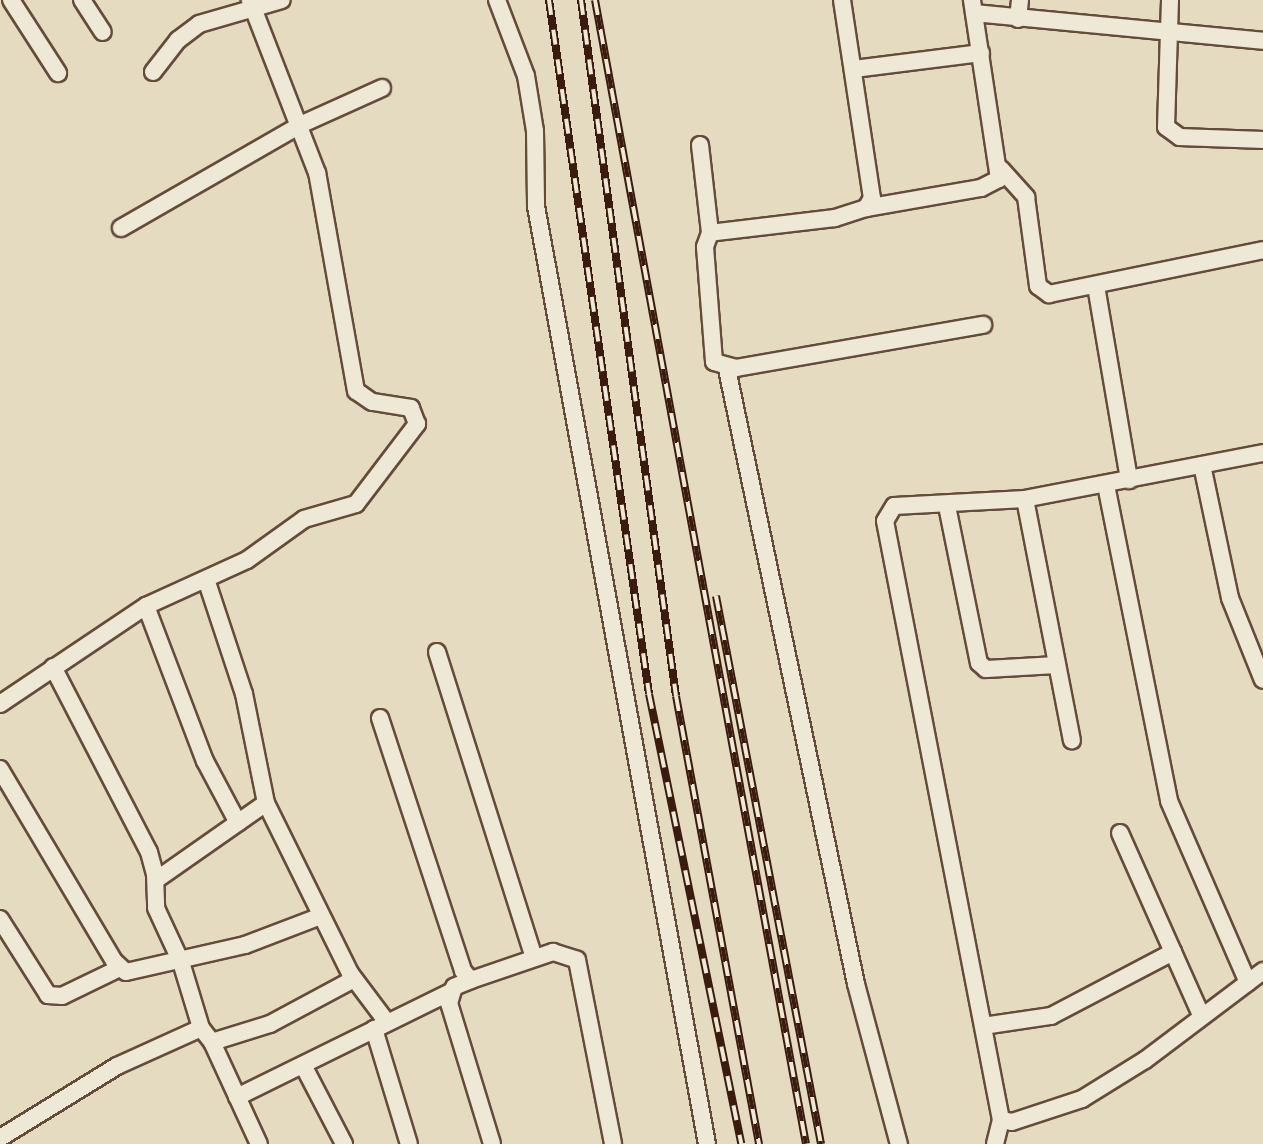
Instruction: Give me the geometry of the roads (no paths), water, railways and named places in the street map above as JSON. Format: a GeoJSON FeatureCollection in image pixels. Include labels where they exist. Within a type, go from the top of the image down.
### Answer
{"type":"FeatureCollection","features":[{"type":"Feature","properties":{"kind":"street"},"geometry":{"type":"LineString","coordinates":[[11,0],[58,73]]}},
{"type":"Feature","properties":{"kind":"street"},"geometry":{"type":"LineString","coordinates":[[82,0],[103,32]]}},
{"type":"Feature","properties":{"kind":"street"},"geometry":{"type":"LineString","coordinates":[[153,72],[199,24],[252,6],[282,0]]}},
{"type":"Feature","properties":{"kind":"street"},"geometry":{"type":"LineString","coordinates":[[497,0],[526,76],[535,131],[536,206],[707,1144]]}},
{"type":"Feature","properties":{"kind":"street"},"geometry":{"type":"LineString","coordinates":[[842,0],[873,185],[866,208]]}},
{"type":"Feature","properties":{"kind":"street"},"geometry":{"type":"LineString","coordinates":[[1018,19],[1020,0]]}},
{"type":"Feature","properties":{"kind":"street"},"geometry":{"type":"LineString","coordinates":[[1170,0],[1164,119],[1171,134],[1263,140]]}},
{"type":"Feature","properties":{"kind":"street"},"geometry":{"type":"LineString","coordinates":[[0,704],[146,606],[207,582],[304,519],[356,504],[417,424],[411,408],[372,402],[356,391],[317,173],[252,6]]}},
{"type":"Feature","properties":{"kind":"street"},"geometry":{"type":"LineString","coordinates":[[710,233],[835,218],[866,208],[981,188],[999,179],[1001,169],[973,7],[1018,19],[1263,41]]}},
{"type":"Feature","properties":{"kind":"street"},"geometry":{"type":"LineString","coordinates":[[854,69],[981,53]]}},
{"type":"Feature","properties":{"kind":"street"},"geometry":{"type":"LineString","coordinates":[[121,228],[300,125],[382,88]]}},
{"type":"Feature","properties":{"kind":"street"},"geometry":{"type":"LineString","coordinates":[[700,145],[710,233],[705,247],[712,356],[727,369],[856,984],[899,1144]]}},
{"type":"Feature","properties":{"kind":"street"},"geometry":{"type":"LineString","coordinates":[[1001,169],[1026,197],[1041,291],[1061,293],[1263,250]]}},
{"type":"Feature","properties":{"kind":"street"},"geometry":{"type":"LineString","coordinates":[[1096,286],[1129,480]]}},
{"type":"Feature","properties":{"kind":"street"},"geometry":{"type":"LineString","coordinates":[[727,369],[983,325]]}},
{"type":"Feature","properties":{"kind":"street"},"geometry":{"type":"LineString","coordinates":[[995,1144],[1001,1120],[885,521],[894,506],[947,506],[1025,499],[1263,453]]}},
{"type":"Feature","properties":{"kind":"street"},"geometry":{"type":"LineString","coordinates":[[1202,465],[1230,598],[1263,680]]}},
{"type":"Feature","properties":{"kind":"street"},"geometry":{"type":"LineString","coordinates":[[1106,485],[1169,801],[1248,983]]}},
{"type":"Feature","properties":{"kind":"street"},"geometry":{"type":"LineString","coordinates":[[1025,499],[1072,740]]}},
{"type":"Feature","properties":{"kind":"street"},"geometry":{"type":"LineString","coordinates":[[947,506],[979,663],[986,669],[1057,665]]}},
{"type":"Feature","properties":{"kind":"street"},"geometry":{"type":"LineString","coordinates":[[207,582],[244,694],[266,803],[321,916],[380,1025],[409,1144]]}},
{"type":"Feature","properties":{"kind":"street"},"geometry":{"type":"LineString","coordinates":[[146,606],[205,761],[238,823]]}},
{"type":"Feature","properties":{"kind":"street"},"geometry":{"type":"LineString","coordinates":[[437,652],[534,958]]}},
{"type":"Feature","properties":{"kind":"street"},"geometry":{"type":"LineString","coordinates":[[53,667],[149,852],[156,880],[156,908],[181,962],[201,1028],[212,1042],[259,1144]]}},
{"type":"Feature","properties":{"kind":"street"},"geometry":{"type":"LineString","coordinates":[[380,718],[446,924],[471,980]]}},
{"type":"Feature","properties":{"kind":"street"},"geometry":{"type":"LineString","coordinates":[[0,769],[120,968],[135,973],[181,962],[321,916]]}},
{"type":"Feature","properties":{"kind":"street"},"geometry":{"type":"LineString","coordinates":[[156,880],[266,803]]}},
{"type":"Feature","properties":{"kind":"street"},"geometry":{"type":"LineString","coordinates":[[1120,833],[1202,1017]]}},
{"type":"Feature","properties":{"kind":"street"},"geometry":{"type":"LineString","coordinates":[[0,919],[48,995],[62,996],[120,968]]}},
{"type":"Feature","properties":{"kind":"street"},"geometry":{"type":"LineString","coordinates":[[983,1026],[1051,1016],[1173,952]]}},
{"type":"Feature","properties":{"kind":"street"},"geometry":{"type":"LineString","coordinates":[[237,1097],[304,1067],[471,980],[534,958],[568,953],[583,974],[613,1144]]}},
{"type":"Feature","properties":{"kind":"street"},"geometry":{"type":"LineString","coordinates":[[1001,1120],[1012,1122],[1082,1099],[1263,971]]}},
{"type":"Feature","properties":{"kind":"street"},"geometry":{"type":"LineString","coordinates":[[212,1042],[270,1024],[354,979]]}},
{"type":"Feature","properties":{"kind":"street"},"geometry":{"type":"LineString","coordinates":[[450,992],[450,1011],[492,1144]]}},
{"type":"Feature","properties":{"kind":"street"},"geometry":{"type":"LineString","coordinates":[[0,1138],[117,1066],[201,1028]]}},
{"type":"Feature","properties":{"kind":"street"},"geometry":{"type":"LineString","coordinates":[[304,1067],[344,1144]]}},
{"type":"Feature","properties":{"kind":"railway"},"geometry":{"type":"LineString","coordinates":[[549,0],[649,694],[741,1144]]}},
{"type":"Feature","properties":{"kind":"railway"},"geometry":{"type":"LineString","coordinates":[[581,0],[676,696],[759,1144]]}},
{"type":"Feature","properties":{"kind":"railway"},"geometry":{"type":"LineString","coordinates":[[595,0],[806,1144]]}},
{"type":"Feature","properties":{"kind":"railway"},"geometry":{"type":"LineString","coordinates":[[716,596],[821,1144]]}}]}
